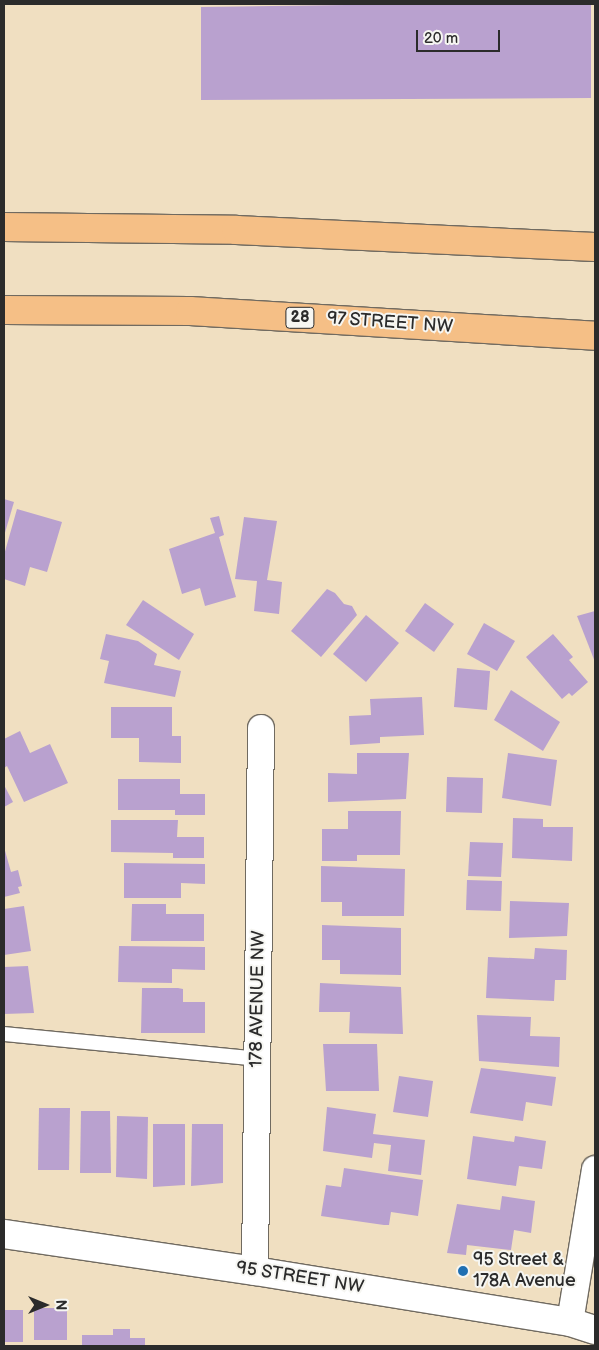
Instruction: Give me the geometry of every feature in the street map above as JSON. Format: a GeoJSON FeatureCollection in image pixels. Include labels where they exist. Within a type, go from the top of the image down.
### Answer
{"type":"FeatureCollection","features":[{"type":"Feature","properties":{"kind":"main road"},"geometry":{"type":"LineString","coordinates":[[4,227],[236,230],[595,247]]}},
{"type":"Feature","properties":{"kind":"main road","name":"97 STREET NW"},"geometry":{"type":"LineString","coordinates":[[4,310],[190,311],[595,336]]}},
{"type":"Feature","properties":{"kind":"street","name":"178 AVENUE NW"},"geometry":{"type":"LineString","coordinates":[[256,1271],[262,728]]}},
{"type":"Feature","properties":{"kind":"street"},"geometry":{"type":"LineString","coordinates":[[583,1326],[595,1169]]}},
{"type":"Feature","properties":{"kind":"street","name":"95 STREET NW"},"geometry":{"type":"LineString","coordinates":[[4,1234],[256,1271],[583,1326]]}},
{"type":"Feature","properties":{"kind":"lane"},"geometry":{"type":"LineString","coordinates":[[4,1034],[258,1059]]}},
{"type":"Feature","properties":{"kind":"building"},"geometry":{"type":"Polygon","coordinates":[[[419,4],[591,5],[591,98],[201,100],[201,7],[419,4]]]}},
{"type":"Feature","properties":{"kind":"building"},"geometry":{"type":"Polygon","coordinates":[[[4,499],[14,502],[4,536],[4,499]]]}},
{"type":"Feature","properties":{"kind":"building"},"geometry":{"type":"Polygon","coordinates":[[[17,509],[62,522],[47,572],[30,567],[25,586],[4,579],[4,555],[17,509]]]}},
{"type":"Feature","properties":{"kind":"building"},"geometry":{"type":"Polygon","coordinates":[[[219,516],[224,535],[219,537],[236,597],[205,606],[200,588],[182,594],[169,549],[215,533],[210,518],[219,516]]]}},
{"type":"Feature","properties":{"kind":"building"},"geometry":{"type":"Polygon","coordinates":[[[244,517],[277,521],[267,580],[282,582],[279,614],[254,611],[257,581],[235,579],[244,517]]]}},
{"type":"Feature","properties":{"kind":"building"},"geometry":{"type":"Polygon","coordinates":[[[327,589],[335,593],[344,604],[352,606],[357,615],[321,657],[291,631],[327,589]]]}},
{"type":"Feature","properties":{"kind":"building"},"geometry":{"type":"Polygon","coordinates":[[[143,600],[194,634],[179,660],[126,625],[143,600]]]}},
{"type":"Feature","properties":{"kind":"building"},"geometry":{"type":"Polygon","coordinates":[[[425,603],[454,624],[434,652],[405,631],[425,603]]]}},
{"type":"Feature","properties":{"kind":"building"},"geometry":{"type":"Polygon","coordinates":[[[595,611],[595,662],[577,616],[595,611]]]}},
{"type":"Feature","properties":{"kind":"building"},"geometry":{"type":"Polygon","coordinates":[[[366,615],[399,643],[366,682],[333,654],[366,615]]]}},
{"type":"Feature","properties":{"kind":"building"},"geometry":{"type":"Polygon","coordinates":[[[484,623],[515,641],[497,671],[467,654],[484,623]]]}},
{"type":"Feature","properties":{"kind":"building"},"geometry":{"type":"Polygon","coordinates":[[[106,634],[138,641],[157,654],[154,665],[181,671],[175,697],[104,683],[109,661],[100,659],[106,634]]]}},
{"type":"Feature","properties":{"kind":"building"},"geometry":{"type":"Polygon","coordinates":[[[553,634],[573,657],[569,660],[588,682],[572,696],[569,693],[562,699],[526,657],[553,634]]]}},
{"type":"Feature","properties":{"kind":"building"},"geometry":{"type":"Polygon","coordinates":[[[457,668],[490,671],[487,710],[454,707],[457,668]]]}},
{"type":"Feature","properties":{"kind":"building"},"geometry":{"type":"Polygon","coordinates":[[[511,690],[560,722],[543,751],[494,720],[511,690]]]}},
{"type":"Feature","properties":{"kind":"building"},"geometry":{"type":"Polygon","coordinates":[[[422,697],[424,735],[380,737],[380,743],[350,745],[349,716],[371,715],[370,699],[422,697]]]}},
{"type":"Feature","properties":{"kind":"building"},"geometry":{"type":"Polygon","coordinates":[[[111,707],[172,707],[172,736],[181,736],[181,763],[139,762],[139,738],[111,738],[111,707]]]}},
{"type":"Feature","properties":{"kind":"building"},"geometry":{"type":"Polygon","coordinates":[[[20,731],[30,753],[50,744],[68,783],[24,802],[7,766],[4,768],[4,739],[20,731]]]}},
{"type":"Feature","properties":{"kind":"building"},"geometry":{"type":"Polygon","coordinates":[[[357,753],[409,753],[406,799],[328,802],[328,773],[357,774],[357,753]]]}},
{"type":"Feature","properties":{"kind":"building"},"geometry":{"type":"Polygon","coordinates":[[[508,753],[557,760],[551,806],[502,798],[508,753]]]}},
{"type":"Feature","properties":{"kind":"building"},"geometry":{"type":"Polygon","coordinates":[[[447,777],[483,778],[482,813],[446,812],[447,777]]]}},
{"type":"Feature","properties":{"kind":"building"},"geometry":{"type":"Polygon","coordinates":[[[118,779],[180,779],[180,794],[205,794],[205,815],[175,815],[175,810],[118,810],[118,779]]]}},
{"type":"Feature","properties":{"kind":"building"},"geometry":{"type":"Polygon","coordinates":[[[4,785],[13,802],[4,807],[4,785]]]}},
{"type":"Feature","properties":{"kind":"building"},"geometry":{"type":"Polygon","coordinates":[[[348,811],[401,811],[400,855],[357,855],[357,861],[322,861],[322,829],[348,829],[348,811]]]}},
{"type":"Feature","properties":{"kind":"building"},"geometry":{"type":"Polygon","coordinates":[[[513,818],[543,819],[543,827],[573,827],[572,861],[512,858],[513,818]]]}},
{"type":"Feature","properties":{"kind":"building"},"geometry":{"type":"Polygon","coordinates":[[[111,820],[178,820],[177,837],[204,837],[204,858],[173,858],[173,853],[111,852],[111,820]]]}},
{"type":"Feature","properties":{"kind":"building"},"geometry":{"type":"Polygon","coordinates":[[[470,842],[503,843],[501,877],[468,876],[470,842]]]}},
{"type":"Feature","properties":{"kind":"building"},"geometry":{"type":"Polygon","coordinates":[[[4,847],[11,872],[18,870],[22,886],[18,887],[20,893],[4,897],[4,847]]]}},
{"type":"Feature","properties":{"kind":"building"},"geometry":{"type":"Polygon","coordinates":[[[124,863],[205,864],[205,884],[181,883],[181,898],[124,898],[124,863]]]}},
{"type":"Feature","properties":{"kind":"building"},"geometry":{"type":"Polygon","coordinates":[[[321,866],[405,869],[404,916],[342,916],[342,902],[321,902],[321,866]]]}},
{"type":"Feature","properties":{"kind":"building"},"geometry":{"type":"Polygon","coordinates":[[[467,880],[502,881],[501,911],[466,910],[467,880]]]}},
{"type":"Feature","properties":{"kind":"building"},"geometry":{"type":"Polygon","coordinates":[[[510,901],[569,903],[567,936],[509,938],[510,901]]]}},
{"type":"Feature","properties":{"kind":"building"},"geometry":{"type":"Polygon","coordinates":[[[132,904],[166,904],[166,914],[204,914],[204,941],[131,941],[132,904]]]}},
{"type":"Feature","properties":{"kind":"building"},"geometry":{"type":"Polygon","coordinates":[[[24,906],[31,951],[4,955],[4,909],[24,906]]]}},
{"type":"Feature","properties":{"kind":"building"},"geometry":{"type":"Polygon","coordinates":[[[322,925],[401,928],[401,975],[340,974],[340,960],[322,960],[322,925]]]}},
{"type":"Feature","properties":{"kind":"building"},"geometry":{"type":"Polygon","coordinates":[[[119,946],[205,947],[205,970],[172,969],[172,983],[118,982],[119,946]]]}},
{"type":"Feature","properties":{"kind":"building"},"geometry":{"type":"Polygon","coordinates":[[[535,948],[567,950],[566,980],[555,980],[554,1001],[486,998],[488,957],[534,959],[535,948]]]}},
{"type":"Feature","properties":{"kind":"building"},"geometry":{"type":"Polygon","coordinates":[[[28,966],[34,1013],[4,1014],[4,967],[28,966]]]}},
{"type":"Feature","properties":{"kind":"building"},"geometry":{"type":"Polygon","coordinates":[[[320,983],[401,987],[403,1034],[349,1033],[350,1012],[319,1012],[320,983]]]}},
{"type":"Feature","properties":{"kind":"building"},"geometry":{"type":"Polygon","coordinates":[[[142,988],[183,989],[183,1002],[205,1002],[205,1033],[141,1033],[142,988]]]}},
{"type":"Feature","properties":{"kind":"building"},"geometry":{"type":"Polygon","coordinates":[[[477,1015],[531,1017],[530,1036],[560,1037],[559,1067],[479,1061],[477,1015]]]}},
{"type":"Feature","properties":{"kind":"building"},"geometry":{"type":"Polygon","coordinates":[[[323,1044],[377,1044],[379,1091],[326,1091],[323,1044]]]}},
{"type":"Feature","properties":{"kind":"building"},"geometry":{"type":"Polygon","coordinates":[[[481,1068],[556,1077],[552,1106],[526,1102],[523,1121],[470,1113],[481,1068]]]}},
{"type":"Feature","properties":{"kind":"building"},"geometry":{"type":"Polygon","coordinates":[[[399,1076],[433,1081],[428,1117],[393,1112],[399,1076]]]}},
{"type":"Feature","properties":{"kind":"building"},"geometry":{"type":"Polygon","coordinates":[[[327,1107],[376,1114],[373,1134],[425,1140],[421,1175],[388,1171],[391,1145],[374,1143],[372,1158],[323,1151],[327,1107]]]}},
{"type":"Feature","properties":{"kind":"building"},"geometry":{"type":"Polygon","coordinates":[[[39,1108],[70,1108],[69,1170],[38,1170],[39,1108]]]}},
{"type":"Feature","properties":{"kind":"building"},"geometry":{"type":"Polygon","coordinates":[[[81,1111],[110,1111],[111,1173],[80,1173],[81,1111]]]}},
{"type":"Feature","properties":{"kind":"building"},"geometry":{"type":"Polygon","coordinates":[[[117,1116],[148,1117],[147,1179],[116,1177],[117,1116]]]}},
{"type":"Feature","properties":{"kind":"building"},"geometry":{"type":"Polygon","coordinates":[[[153,1124],[185,1124],[185,1185],[153,1187],[153,1124]]]}},
{"type":"Feature","properties":{"kind":"building"},"geometry":{"type":"Polygon","coordinates":[[[192,1124],[223,1124],[223,1183],[191,1186],[192,1124]]]}},
{"type":"Feature","properties":{"kind":"building"},"geometry":{"type":"Polygon","coordinates":[[[473,1136],[514,1142],[515,1136],[546,1141],[542,1169],[519,1166],[516,1186],[467,1179],[473,1136]]]}},
{"type":"Feature","properties":{"kind":"building"},"geometry":{"type":"Polygon","coordinates":[[[344,1168],[423,1180],[418,1216],[391,1212],[389,1225],[384,1225],[321,1216],[326,1185],[341,1187],[344,1168]]]}},
{"type":"Feature","properties":{"kind":"building"},"geometry":{"type":"Polygon","coordinates":[[[502,1196],[535,1201],[531,1233],[514,1230],[511,1250],[467,1245],[466,1255],[447,1253],[457,1204],[500,1210],[502,1196]]]}},
{"type":"Feature","properties":{"kind":"building"},"geometry":{"type":"Polygon","coordinates":[[[34,1308],[67,1308],[67,1340],[34,1340],[34,1308]]]}},
{"type":"Feature","properties":{"kind":"building"},"geometry":{"type":"Polygon","coordinates":[[[4,1310],[23,1310],[23,1342],[4,1342],[4,1310]]]}},
{"type":"Feature","properties":{"kind":"building"},"geometry":{"type":"Polygon","coordinates":[[[113,1329],[130,1329],[130,1338],[145,1338],[145,1346],[82,1346],[82,1335],[113,1335],[113,1329]]]}},
{"type":"Feature","properties":{"kind":"place","name":"95 Street & 178A Avenue"},"geometry":{"type":"Point","coordinates":[463,1271]}}]}
